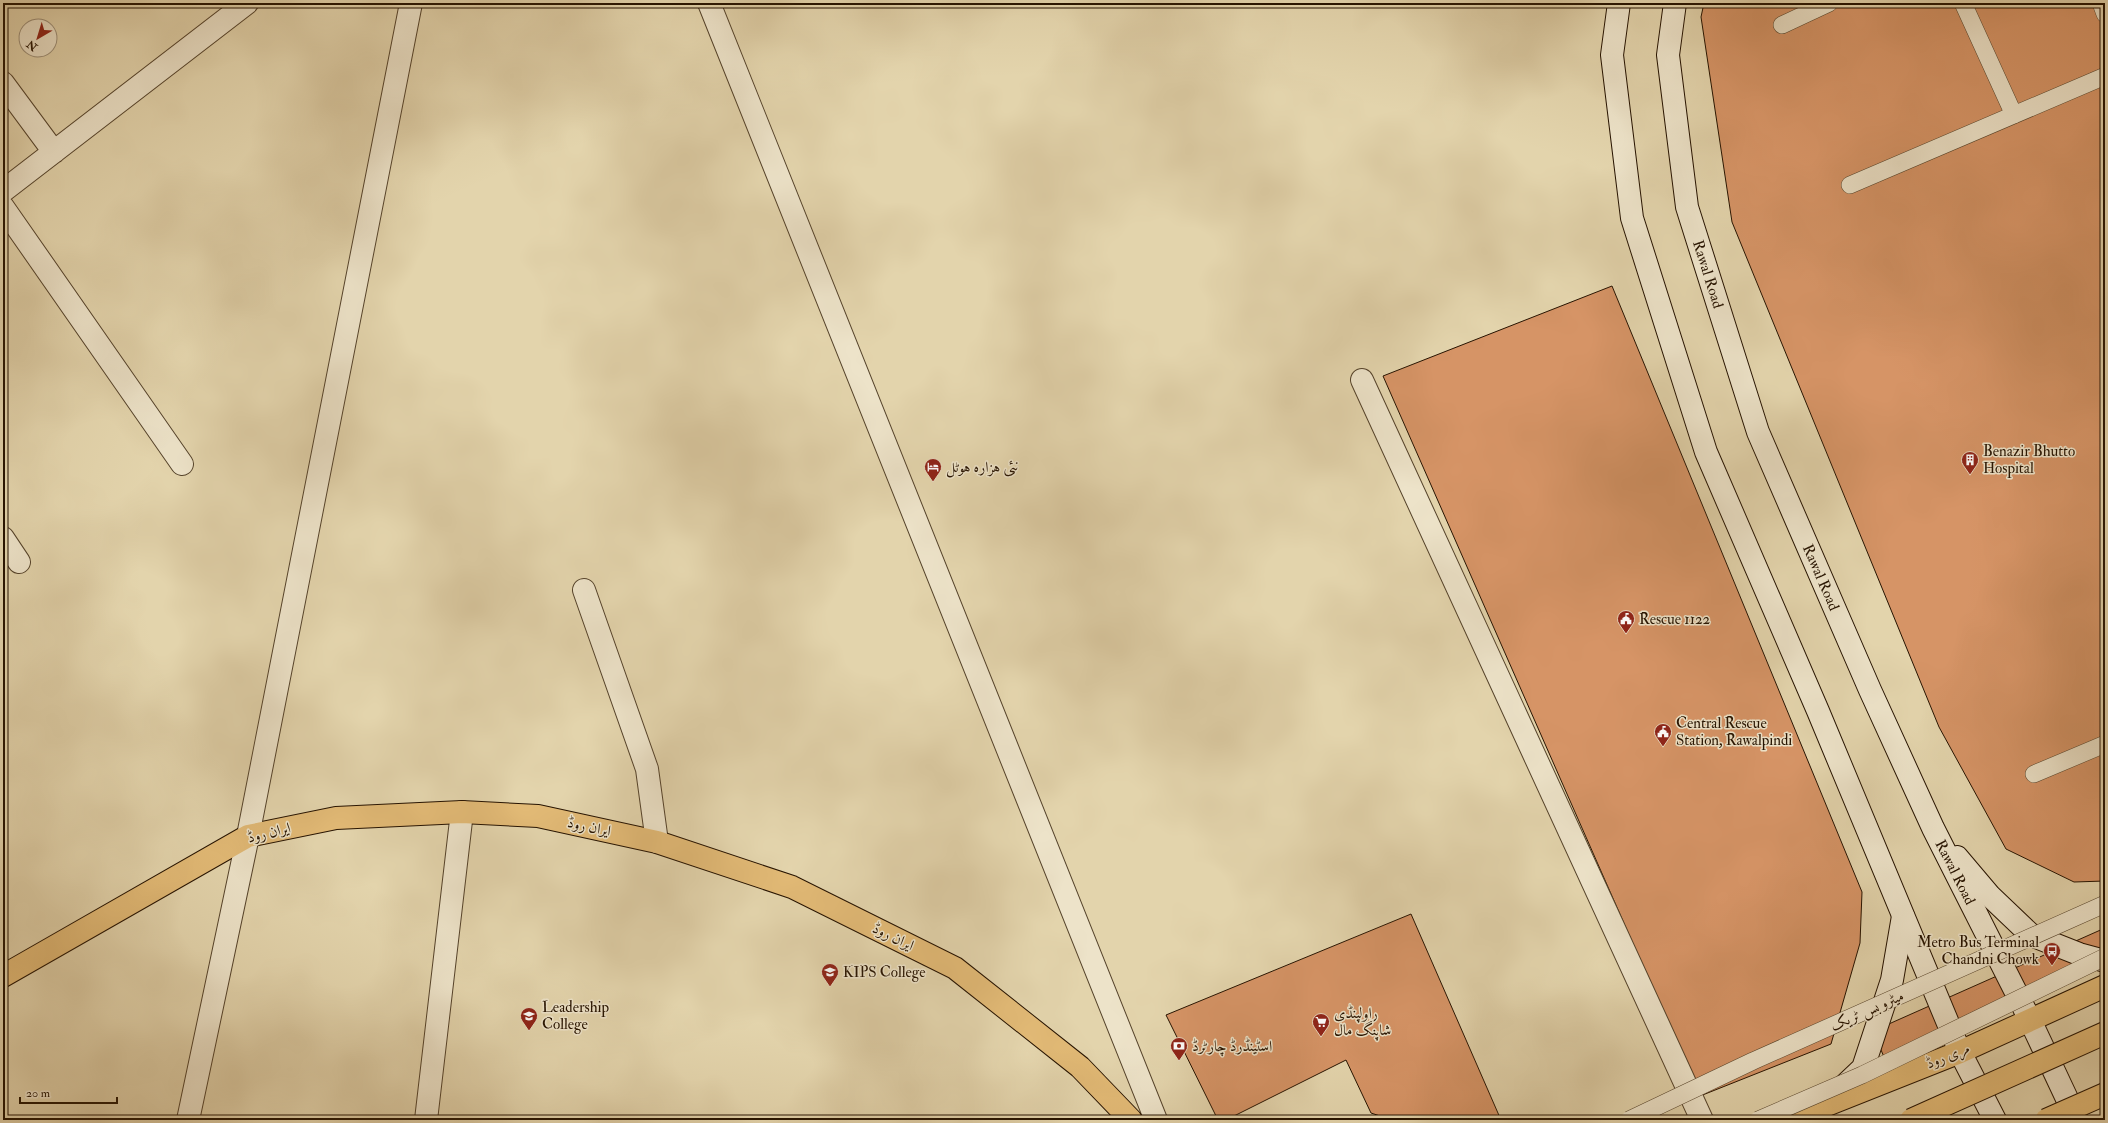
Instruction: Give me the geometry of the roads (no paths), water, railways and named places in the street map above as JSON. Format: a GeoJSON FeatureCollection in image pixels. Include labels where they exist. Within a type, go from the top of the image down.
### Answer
{"type":"FeatureCollection","features":[{"type":"Feature","properties":{"kind":"main road","name":"ایران روڈ"},"geometry":{"type":"LineString","coordinates":[[3,976],[248,836],[336,818],[462,812],[538,816],[657,842],[792,887],[955,968],[1080,1067],[1131,1120]]}},
{"type":"Feature","properties":{"kind":"main road","name":"مری روڈ"},"geometry":{"type":"LineString","coordinates":[[1789,1120],[1960,1052],[2105,986]]}},
{"type":"Feature","properties":{"kind":"main road"},"geometry":{"type":"LineString","coordinates":[[1911,1120],[2105,1033]]}},
{"type":"Feature","properties":{"kind":"main road"},"geometry":{"type":"LineString","coordinates":[[2046,1120],[2105,1094]]}},
{"type":"Feature","properties":{"kind":"street"},"geometry":{"type":"LineString","coordinates":[[3,190],[248,3]]}},
{"type":"Feature","properties":{"kind":"street"},"geometry":{"type":"LineString","coordinates":[[188,1120],[248,836],[411,3]]}},
{"type":"Feature","properties":{"kind":"street"},"geometry":{"type":"LineString","coordinates":[[709,3],[1156,1120]]}},
{"type":"Feature","properties":{"kind":"street"},"geometry":{"type":"LineString","coordinates":[[1619,3],[1612,55],[1632,218],[1706,452],[1818,711],[1960,1052],[1995,1120]]}},
{"type":"Feature","properties":{"kind":"street","name":"Rawal Road"},"geometry":{"type":"LineString","coordinates":[[1675,3],[1668,55],[1690,214],[1758,432],[1870,690],[1933,828],[2030,1020],[2077,1120]]}},
{"type":"Feature","properties":{"kind":"street"},"geometry":{"type":"LineString","coordinates":[[3,84],[54,152]]}},
{"type":"Feature","properties":{"kind":"street"},"geometry":{"type":"LineString","coordinates":[[3,207],[182,464]]}},
{"type":"Feature","properties":{"kind":"street"},"geometry":{"type":"LineString","coordinates":[[1362,380],[1702,1120]]}},
{"type":"Feature","properties":{"kind":"street"},"geometry":{"type":"LineString","coordinates":[[3,538],[19,562]]}},
{"type":"Feature","properties":{"kind":"street"},"geometry":{"type":"LineString","coordinates":[[584,590],[647,769],[657,842]]}},
{"type":"Feature","properties":{"kind":"street"},"geometry":{"type":"LineString","coordinates":[[426,1120],[462,812]]}},
{"type":"Feature","properties":{"kind":"street"},"geometry":{"type":"LineString","coordinates":[[1933,828],[1990,896],[2031,935],[2079,954],[2105,961]]}},
{"type":"Feature","properties":{"kind":"street"},"geometry":{"type":"LineString","coordinates":[[1824,1105],[1863,1068],[1892,980],[1903,916]]}},
{"type":"Feature","properties":{"kind":"lane"},"geometry":{"type":"LineString","coordinates":[[1782,25],[1829,3]]}},
{"type":"Feature","properties":{"kind":"lane"},"geometry":{"type":"LineString","coordinates":[[1963,3],[2014,115]]}},
{"type":"Feature","properties":{"kind":"lane"},"geometry":{"type":"LineString","coordinates":[[2100,3],[2105,14]]}},
{"type":"Feature","properties":{"kind":"lane"},"geometry":{"type":"LineString","coordinates":[[1850,185],[2105,76]]}},
{"type":"Feature","properties":{"kind":"lane"},"geometry":{"type":"LineString","coordinates":[[2034,774],[2105,744]]}},
{"type":"Feature","properties":{"kind":"lane","name":"میٹرو بس ٹریک"},"geometry":{"type":"LineString","coordinates":[[1630,1120],[1753,1061],[2105,904]]}},
{"type":"Feature","properties":{"kind":"lane"},"geometry":{"type":"LineString","coordinates":[[1758,1120],[1862,1075],[2105,957]]}},
{"type":"Feature","properties":{"kind":"place","name":"Benazir Bhutto Hospital"},"geometry":{"type":"Point","coordinates":[1970,475]}},
{"type":"Feature","properties":{"kind":"place","name":"نئی ہزارہ ہوٹل"},"geometry":{"type":"Point","coordinates":[933,482]}},
{"type":"Feature","properties":{"kind":"place","name":"Rescue 1122"},"geometry":{"type":"Point","coordinates":[1626,634]}},
{"type":"Feature","properties":{"kind":"place","name":"Central Rescue Station, Rawalpindi"},"geometry":{"type":"Point","coordinates":[1663,747]}},
{"type":"Feature","properties":{"kind":"place","name":"Metro Bus Terminal Chandni Chowk"},"geometry":{"type":"Point","coordinates":[2052,966]}},
{"type":"Feature","properties":{"kind":"place","name":"KIPS College"},"geometry":{"type":"Point","coordinates":[830,987]}},
{"type":"Feature","properties":{"kind":"place","name":"Leadership College"},"geometry":{"type":"Point","coordinates":[529,1031]}},
{"type":"Feature","properties":{"kind":"place","name":"راولپنڈی شاپنگ مال"},"geometry":{"type":"Point","coordinates":[1321,1037]}},
{"type":"Feature","properties":{"kind":"place","name":"اسٹینڈرڈ چارٹرڈ"},"geometry":{"type":"Point","coordinates":[1179,1061]}}]}
